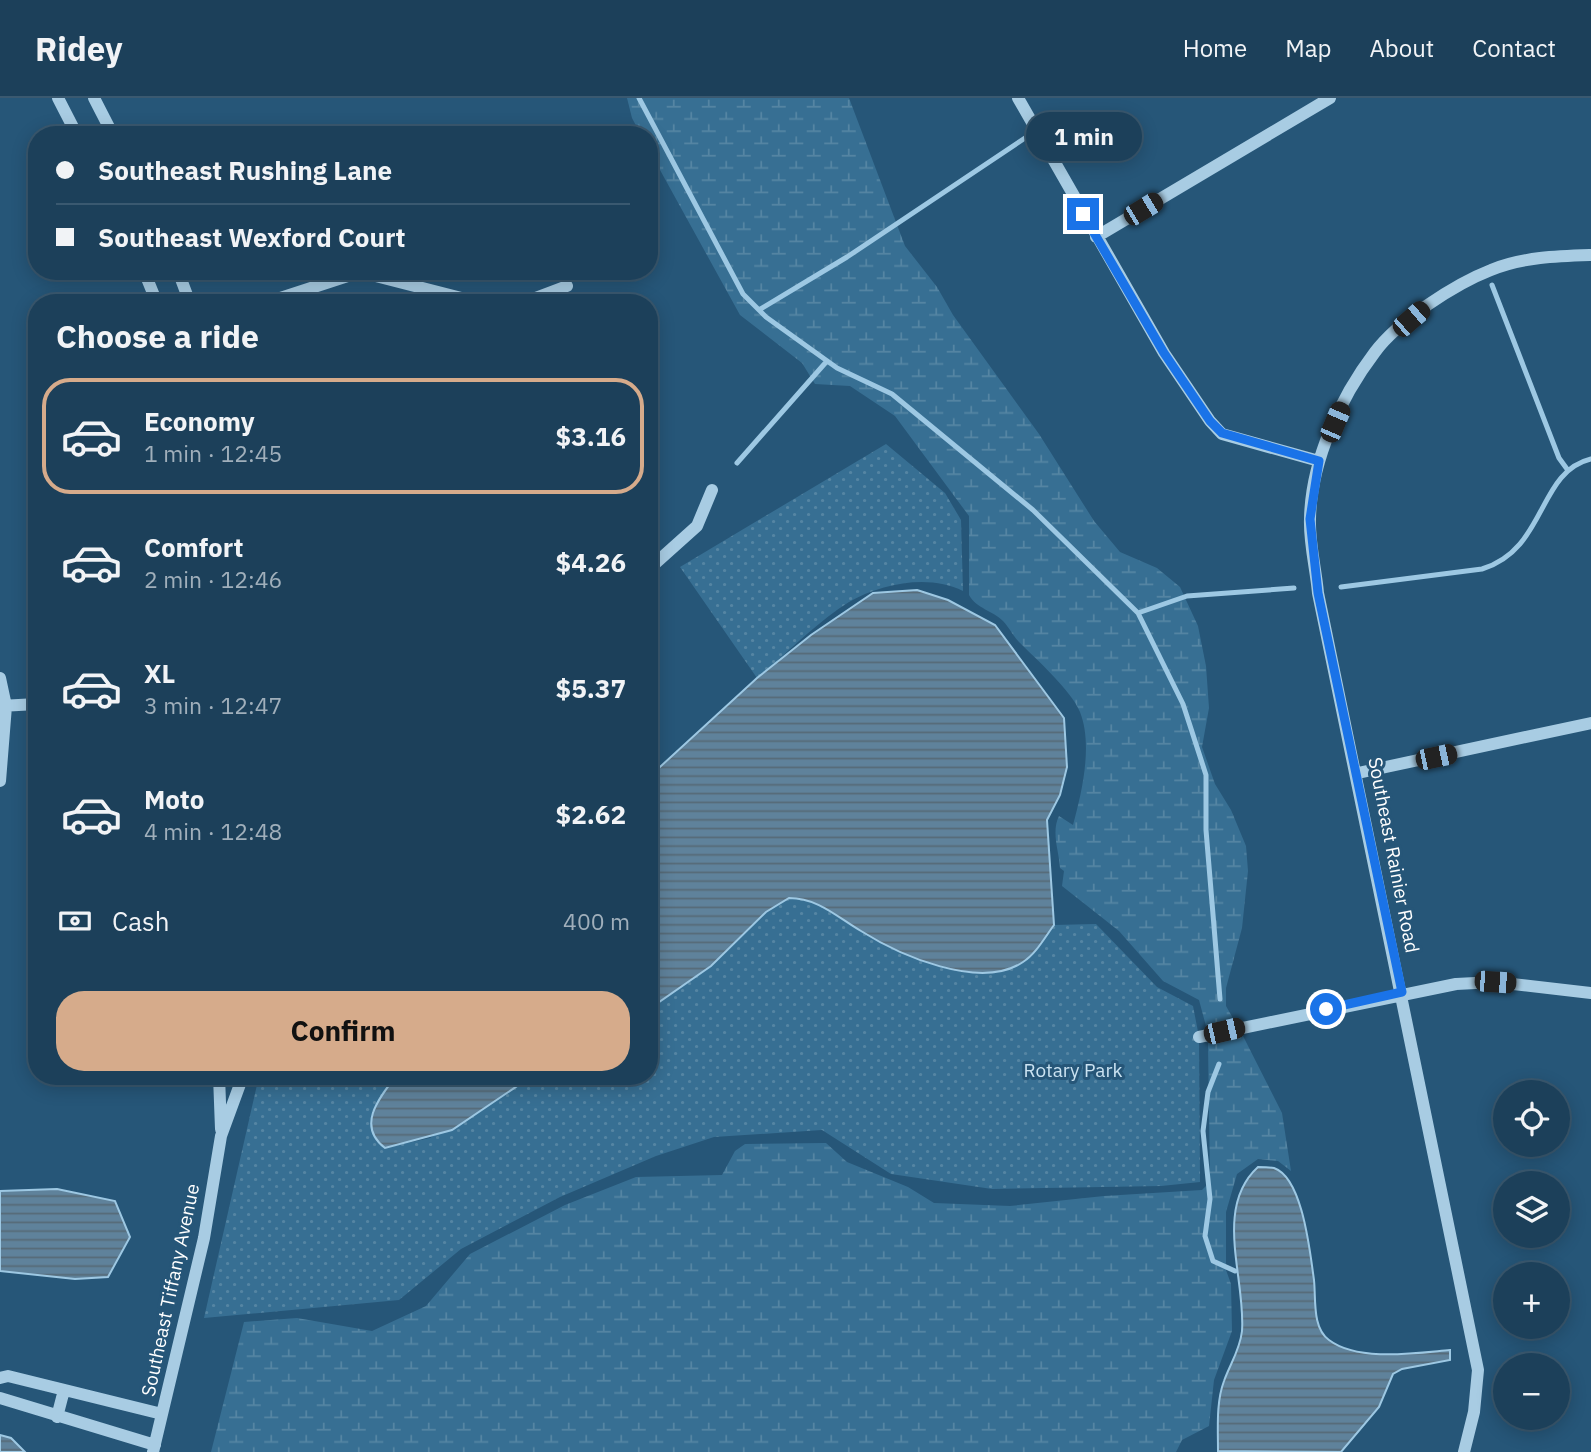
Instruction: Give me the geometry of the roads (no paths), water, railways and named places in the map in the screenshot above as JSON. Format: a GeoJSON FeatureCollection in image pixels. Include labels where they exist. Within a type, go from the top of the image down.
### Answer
{"type":"FeatureCollection","features":[{"type":"Feature","properties":{"kind":"street"},"geometry":{"type":"LineString","coordinates":[[58,98],[72,126]]}},
{"type":"Feature","properties":{"kind":"street"},"geometry":{"type":"LineString","coordinates":[[94,98],[108,126]]}},
{"type":"Feature","properties":{"kind":"street"},"geometry":{"type":"LineString","coordinates":[[1018,98],[1176,373],[1210,421],[1222,433],[1319,461]]}},
{"type":"Feature","properties":{"kind":"street"},"geometry":{"type":"LineString","coordinates":[[1096,237],[1330,98]]}},
{"type":"Feature","properties":{"kind":"street","name":"Southeast Rainier Road"},"geometry":{"type":"LineString","coordinates":[[1464,1452],[1474,1412],[1478,1370],[1358,773],[1318,593],[1310,519],[1319,461],[1344,402],[1376,351],[1429,303],[1493,269],[1549,256],[1591,255]]}},
{"type":"Feature","properties":{"kind":"street"},"geometry":{"type":"LineString","coordinates":[[293,294],[335,280]]}},
{"type":"Feature","properties":{"kind":"street"},"geometry":{"type":"LineString","coordinates":[[387,280],[435,294]]}},
{"type":"Feature","properties":{"kind":"street"},"geometry":{"type":"LineString","coordinates":[[546,294],[567,286]]}},
{"type":"Feature","properties":{"kind":"street"},"geometry":{"type":"LineString","coordinates":[[658,561],[697,526],[712,490]]}},
{"type":"Feature","properties":{"kind":"street"},"geometry":{"type":"LineString","coordinates":[[0,678],[3,706],[0,781]]}},
{"type":"Feature","properties":{"kind":"street"},"geometry":{"type":"LineString","coordinates":[[3,706],[28,705]]}},
{"type":"Feature","properties":{"kind":"street"},"geometry":{"type":"LineString","coordinates":[[1358,773],[1591,723]]}},
{"type":"Feature","properties":{"kind":"street"},"geometry":{"type":"LineString","coordinates":[[1199,1037],[1402,992],[1495,982],[1591,993]]}},
{"type":"Feature","properties":{"kind":"street","name":"Southeast Tiffany Avenue"},"geometry":{"type":"LineString","coordinates":[[219,1085],[221,1136]]}},
{"type":"Feature","properties":{"kind":"street","name":"Southeast Tiffany Avenue"},"geometry":{"type":"LineString","coordinates":[[154,1448],[204,1238],[221,1136],[240,1085]]}},
{"type":"Feature","properties":{"kind":"street"},"geometry":{"type":"LineString","coordinates":[[0,1378],[8,1376],[162,1414]]}},
{"type":"Feature","properties":{"kind":"street"},"geometry":{"type":"LineString","coordinates":[[57,1417],[64,1390]]}},
{"type":"Feature","properties":{"kind":"street"},"geometry":{"type":"LineString","coordinates":[[0,1398],[154,1448]]}},
{"type":"Feature","properties":{"kind":"waterway"},"geometry":{"type":"LineString","coordinates":[[639,98],[654,126]]}},
{"type":"Feature","properties":{"kind":"waterway"},"geometry":{"type":"LineString","coordinates":[[658,134],[743,294],[766,317],[837,368],[892,394],[1033,510],[1138,613],[1183,704],[1206,775],[1206,830],[1220,999]]}},
{"type":"Feature","properties":{"kind":"waterway"},"geometry":{"type":"LineString","coordinates":[[759,310],[847,257],[1025,138]]}},
{"type":"Feature","properties":{"kind":"waterway"},"geometry":{"type":"LineString","coordinates":[[1492,285],[1559,458],[1567,469]]}},
{"type":"Feature","properties":{"kind":"waterway"},"geometry":{"type":"LineString","coordinates":[[737,463],[827,361]]}},
{"type":"Feature","properties":{"kind":"waterway"},"geometry":{"type":"LineString","coordinates":[[1341,587],[1482,569],[1503,559],[1519,545],[1531,529],[1560,479],[1573,467],[1591,459]]}},
{"type":"Feature","properties":{"kind":"waterway"},"geometry":{"type":"LineString","coordinates":[[1138,613],[1187,596],[1294,588]]}},
{"type":"Feature","properties":{"kind":"waterway"},"geometry":{"type":"LineString","coordinates":[[1219,1064],[1208,1092],[1203,1131],[1210,1199],[1205,1236],[1213,1261],[1235,1271]]}},
{"type":"Feature","properties":{"kind":"park label","name":"Rotary Park"},"geometry":{"type":"Point","coordinates":[1073,1070]}}]}
